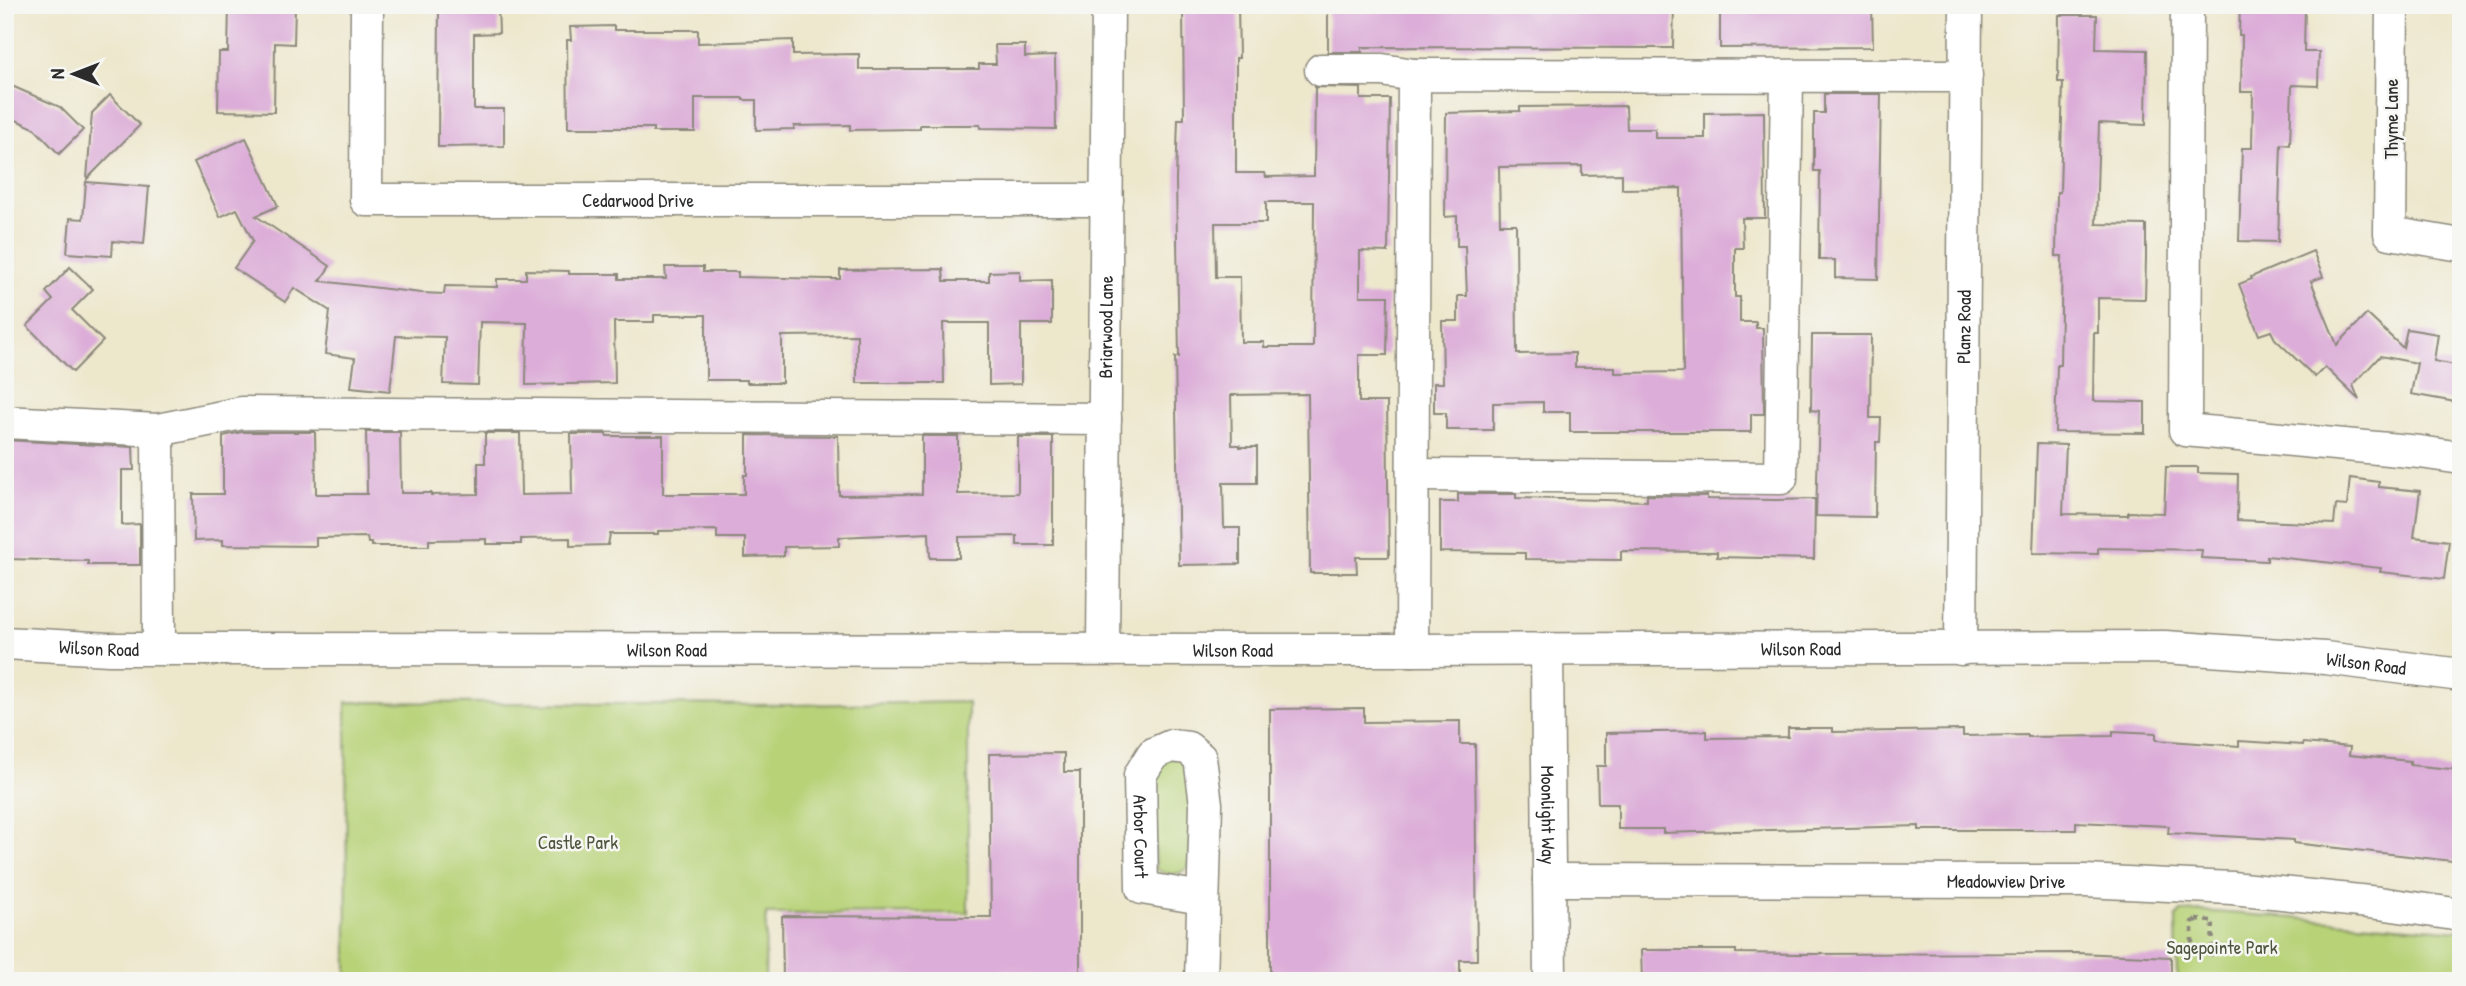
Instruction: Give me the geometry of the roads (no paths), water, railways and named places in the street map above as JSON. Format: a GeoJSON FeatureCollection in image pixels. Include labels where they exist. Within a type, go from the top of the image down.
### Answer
{"type":"FeatureCollection","features":[{"type":"Feature","properties":{"kind":"street","name":"Cedarwood Drive"},"geometry":{"type":"LineString","coordinates":[[367,5],[366,200],[1107,200]]}},
{"type":"Feature","properties":{"kind":"street","name":"Briarwood Lane"},"geometry":{"type":"LineString","coordinates":[[1102,649],[1108,5]]}},
{"type":"Feature","properties":{"kind":"street","name":"Planz Road"},"geometry":{"type":"LineString","coordinates":[[1961,649],[1966,5]]}},
{"type":"Feature","properties":{"kind":"street"},"geometry":{"type":"LineString","coordinates":[[2187,5],[2185,430],[2461,458]]}},
{"type":"Feature","properties":{"kind":"street","name":"Thyme Lane"},"geometry":{"type":"LineString","coordinates":[[2392,5],[2390,233],[2461,245]]}},
{"type":"Feature","properties":{"kind":"street"},"geometry":{"type":"LineString","coordinates":[[1321,70],[1382,70],[1414,75],[1966,76]]}},
{"type":"Feature","properties":{"kind":"street"},"geometry":{"type":"LineString","coordinates":[[1412,650],[1414,75]]}},
{"type":"Feature","properties":{"kind":"street"},"geometry":{"type":"LineString","coordinates":[[1414,475],[1781,478],[1787,77]]}},
{"type":"Feature","properties":{"kind":"street"},"geometry":{"type":"LineString","coordinates":[[5,422],[158,430],[242,413],[1105,419]]}},
{"type":"Feature","properties":{"kind":"street"},"geometry":{"type":"LineString","coordinates":[[158,430],[159,648]]}},
{"type":"Feature","properties":{"kind":"street","name":"Wilson Road"},"geometry":{"type":"LineString","coordinates":[[5,643],[109,649],[1412,650],[2165,647],[2325,659],[2461,676]]}},
{"type":"Feature","properties":{"kind":"street","name":"Moonlight Way"},"geometry":{"type":"LineString","coordinates":[[1547,649],[1550,981]]}},
{"type":"Feature","properties":{"kind":"street","name":"Meadowview Drive"},"geometry":{"type":"LineString","coordinates":[[1549,880],[2085,881],[2246,889],[2461,915]]}},
{"type":"Feature","properties":{"kind":"street"},"geometry":{"type":"LineString","coordinates":[[1201,981],[1202,898]]}},
{"type":"Feature","properties":{"kind":"park label","name":"Castle Park"},"geometry":{"type":"Point","coordinates":[578,842]}},
{"type":"Feature","properties":{"kind":"park label","name":"Sagepointe Park"},"geometry":{"type":"Point","coordinates":[2222,947]}}]}
